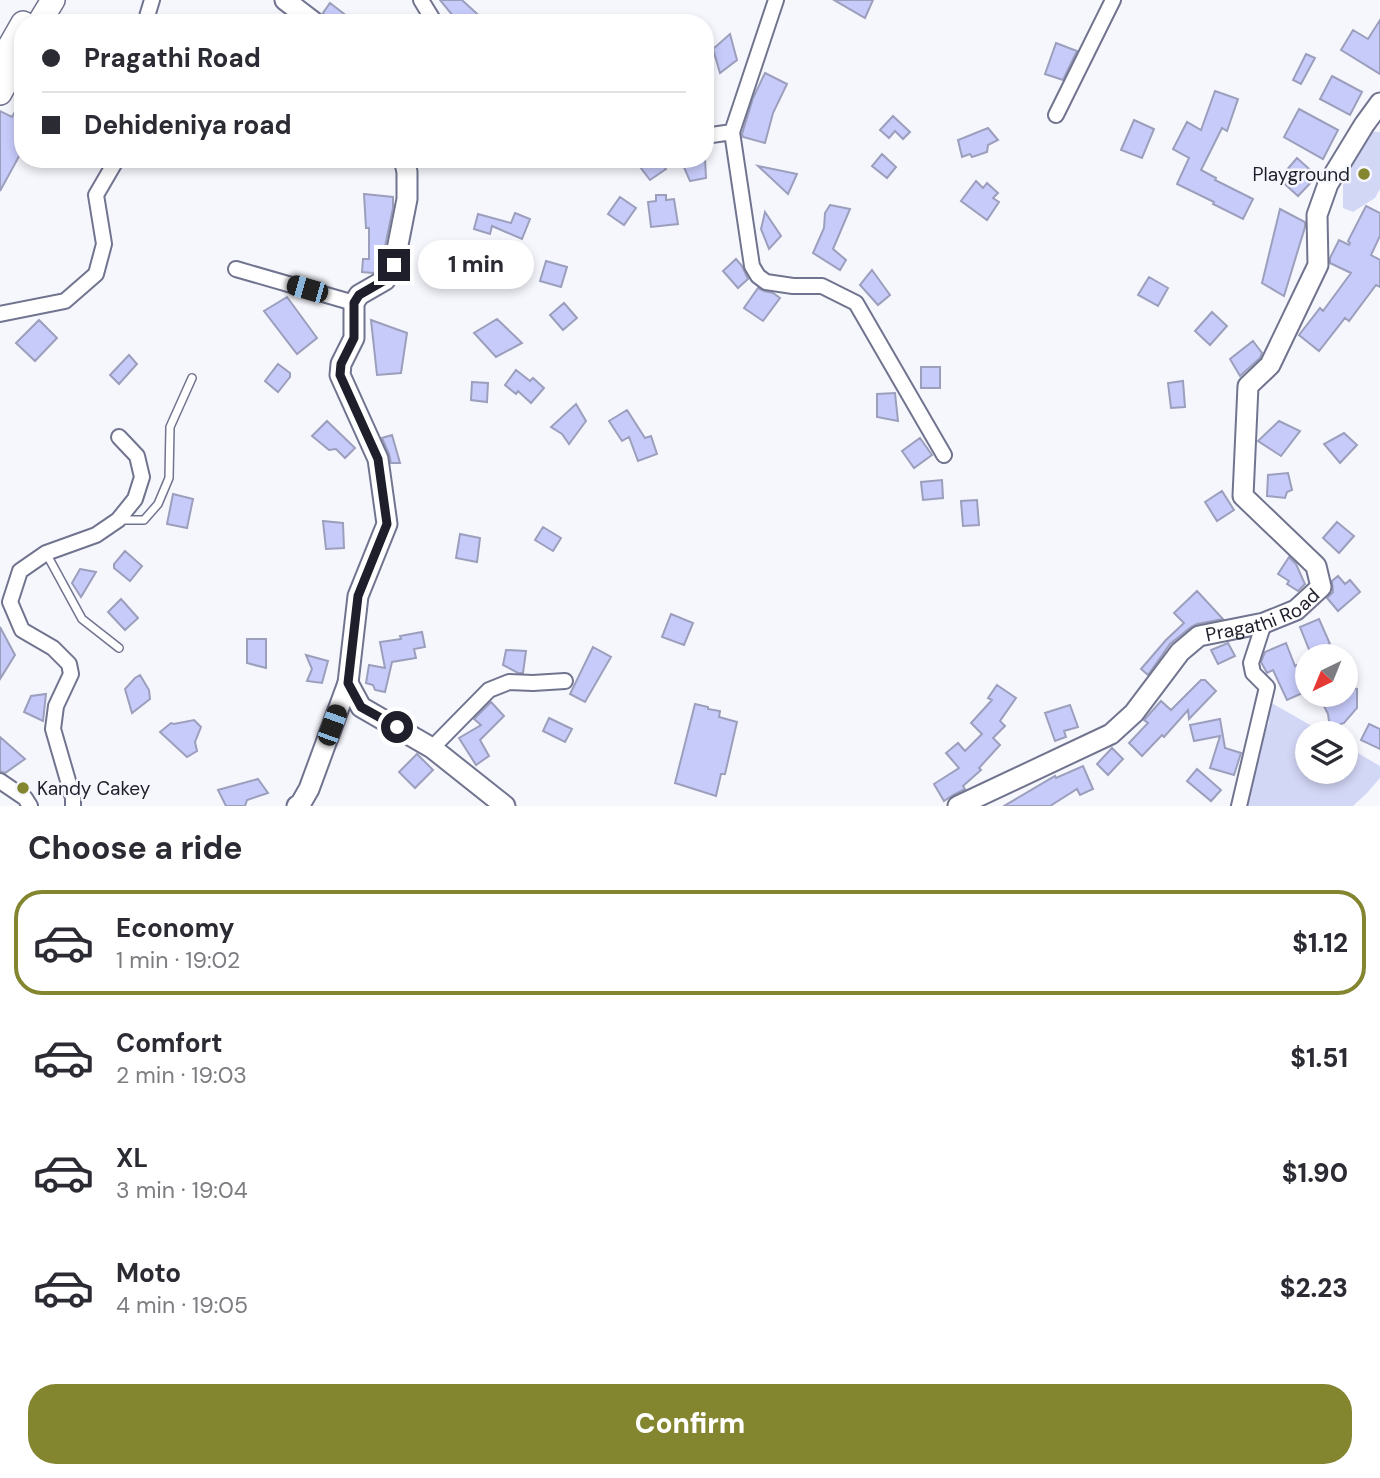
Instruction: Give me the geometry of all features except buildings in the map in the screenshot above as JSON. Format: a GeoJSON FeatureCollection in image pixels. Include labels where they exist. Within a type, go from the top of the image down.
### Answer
{"type":"FeatureCollection","features":[{"type":"Feature","properties":{"kind":"main road"},"geometry":{"type":"LineString","coordinates":[[0,62],[14,38]]}},
{"type":"Feature","properties":{"kind":"main road"},"geometry":{"type":"LineString","coordinates":[[0,93],[14,67]]}},
{"type":"Feature","properties":{"kind":"street"},"geometry":{"type":"LineString","coordinates":[[285,0],[303,14]]}},
{"type":"Feature","properties":{"kind":"street"},"geometry":{"type":"LineString","coordinates":[[776,0],[732,132],[752,266],[766,282],[822,286],[856,303],[944,454]]}},
{"type":"Feature","properties":{"kind":"street"},"geometry":{"type":"LineString","coordinates":[[1056,115],[1112,0]]}},
{"type":"Feature","properties":{"kind":"street","name":"Pragathi Road"},"geometry":{"type":"LineString","coordinates":[[958,806],[1111,734],[1134,713],[1180,652],[1199,636],[1264,622],[1296,610],[1321,587],[1316,566],[1243,496],[1248,386],[1270,365],[1318,265],[1317,215],[1328,184],[1380,103]]}},
{"type":"Feature","properties":{"kind":"street"},"geometry":{"type":"LineString","coordinates":[[714,135],[732,132]]}},
{"type":"Feature","properties":{"kind":"street"},"geometry":{"type":"LineString","coordinates":[[0,314],[65,301],[96,274],[104,244],[96,195],[112,168]]}},
{"type":"Feature","properties":{"kind":"street"},"geometry":{"type":"LineString","coordinates":[[297,806],[309,789],[348,683],[358,596],[387,524],[378,459],[340,375],[341,364],[354,338],[354,303],[359,295],[385,280],[394,265],[407,199],[406,168]]}},
{"type":"Feature","properties":{"kind":"street"},"geometry":{"type":"LineString","coordinates":[[236,270],[354,303]]}},
{"type":"Feature","properties":{"kind":"street"},"geometry":{"type":"LineString","coordinates":[[73,806],[53,729],[56,706],[71,674],[69,664],[53,648],[22,630],[10,602],[20,571],[46,552],[96,536],[118,520],[135,499],[142,477],[137,456],[119,437]]}},
{"type":"Feature","properties":{"kind":"street"},"geometry":{"type":"LineString","coordinates":[[1239,806],[1267,687],[1253,673],[1251,663],[1264,622]]}},
{"type":"Feature","properties":{"kind":"street"},"geometry":{"type":"LineString","coordinates":[[432,748],[489,691],[509,682],[565,681]]}},
{"type":"Feature","properties":{"kind":"street"},"geometry":{"type":"LineString","coordinates":[[348,683],[361,707],[432,748],[506,806]]}},
{"type":"Feature","properties":{"kind":"street"},"geometry":{"type":"LineString","coordinates":[[0,781],[25,798],[30,806]]}},
{"type":"Feature","properties":{"kind":"lane"},"geometry":{"type":"LineString","coordinates":[[118,520],[144,520],[158,504],[169,478],[170,427],[192,378]]}},
{"type":"Feature","properties":{"kind":"lane"},"geometry":{"type":"LineString","coordinates":[[46,552],[82,619],[119,648]]}},
{"type":"Feature","properties":{"kind":"shaded area","name":"Playground"},"geometry":{"type":"Polygon","coordinates":[[[1368,131],[1380,132],[1380,189],[1375,198],[1353,212],[1343,208],[1343,185],[1368,131]]]}},
{"type":"Feature","properties":{"kind":"shaded area"},"geometry":{"type":"Polygon","coordinates":[[[1263,698],[1303,721],[1295,721],[1295,784],[1358,784],[1358,753],[1380,766],[1380,778],[1353,806],[1244,806],[1258,749],[1269,722],[1263,698]]]}},
{"type":"Feature","properties":{"kind":"place","name":"Playground"},"geometry":{"type":"Point","coordinates":[1364,174]}},
{"type":"Feature","properties":{"kind":"place","name":"Kandy Cakey"},"geometry":{"type":"Point","coordinates":[23,788]}},
{"type":"Feature","properties":{"kind":"route"},"geometry":{"type":"LineString","coordinates":[[394,265],[385,280],[359,295],[354,303],[354,338],[341,364],[340,375],[378,459],[387,524],[358,596],[348,683],[361,707],[397,727]]}}]}
